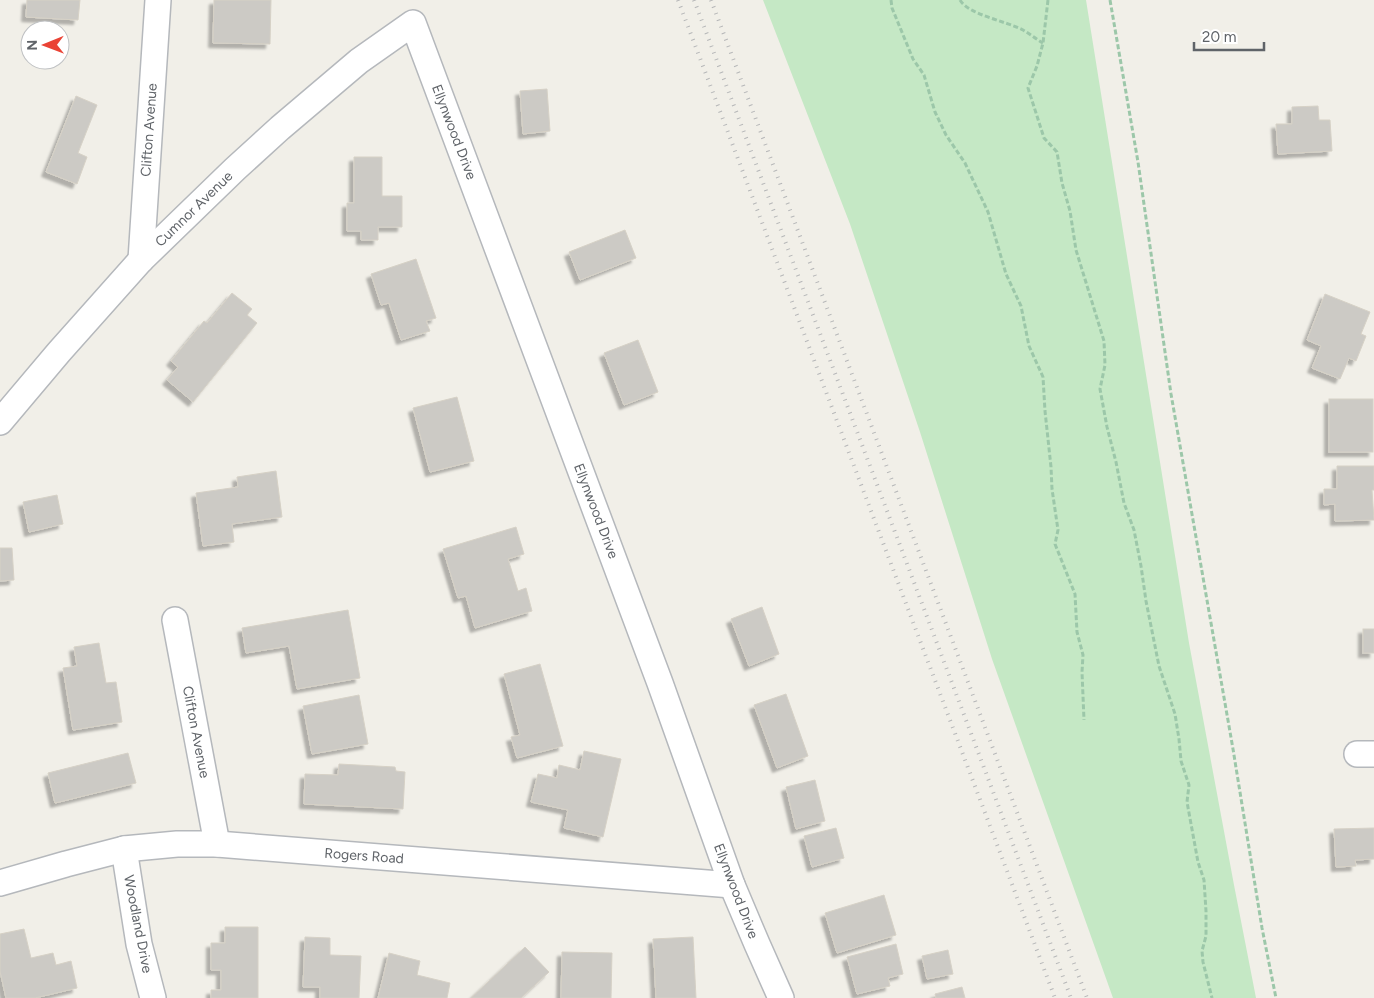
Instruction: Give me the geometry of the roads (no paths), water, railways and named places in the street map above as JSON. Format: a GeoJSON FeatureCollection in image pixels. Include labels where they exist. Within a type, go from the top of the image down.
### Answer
{"type":"FeatureCollection","features":[{"type":"Feature","properties":{"kind":"street","name":"Clifton Avenue"},"geometry":{"type":"LineString","coordinates":[[141,260],[158,0]]}},
{"type":"Feature","properties":{"kind":"street","name":"Cumnor Avenue"},"geometry":{"type":"LineString","coordinates":[[0,422],[141,260],[235,169],[359,61],[413,23]]}},
{"type":"Feature","properties":{"kind":"street","name":"Ellynwood Drive"},"geometry":{"type":"LineString","coordinates":[[413,23],[660,683],[732,885],[781,998]]}},
{"type":"Feature","properties":{"kind":"street","name":"Clifton Avenue"},"geometry":{"type":"LineString","coordinates":[[175,620],[217,844]]}},
{"type":"Feature","properties":{"kind":"street","name":"Rogers Road"},"geometry":{"type":"LineString","coordinates":[[0,883],[124,849],[177,844],[217,844],[732,885]]}},
{"type":"Feature","properties":{"kind":"street","name":"Woodland Drive"},"geometry":{"type":"LineString","coordinates":[[124,849],[139,944],[153,998]]}},
{"type":"Feature","properties":{"kind":"railway"},"geometry":{"type":"LineString","coordinates":[[678,0],[1055,998]]}},
{"type":"Feature","properties":{"kind":"railway"},"geometry":{"type":"LineString","coordinates":[[694,0],[1071,998]]}},
{"type":"Feature","properties":{"kind":"railway"},"geometry":{"type":"LineString","coordinates":[[711,0],[1087,998]]}}]}
